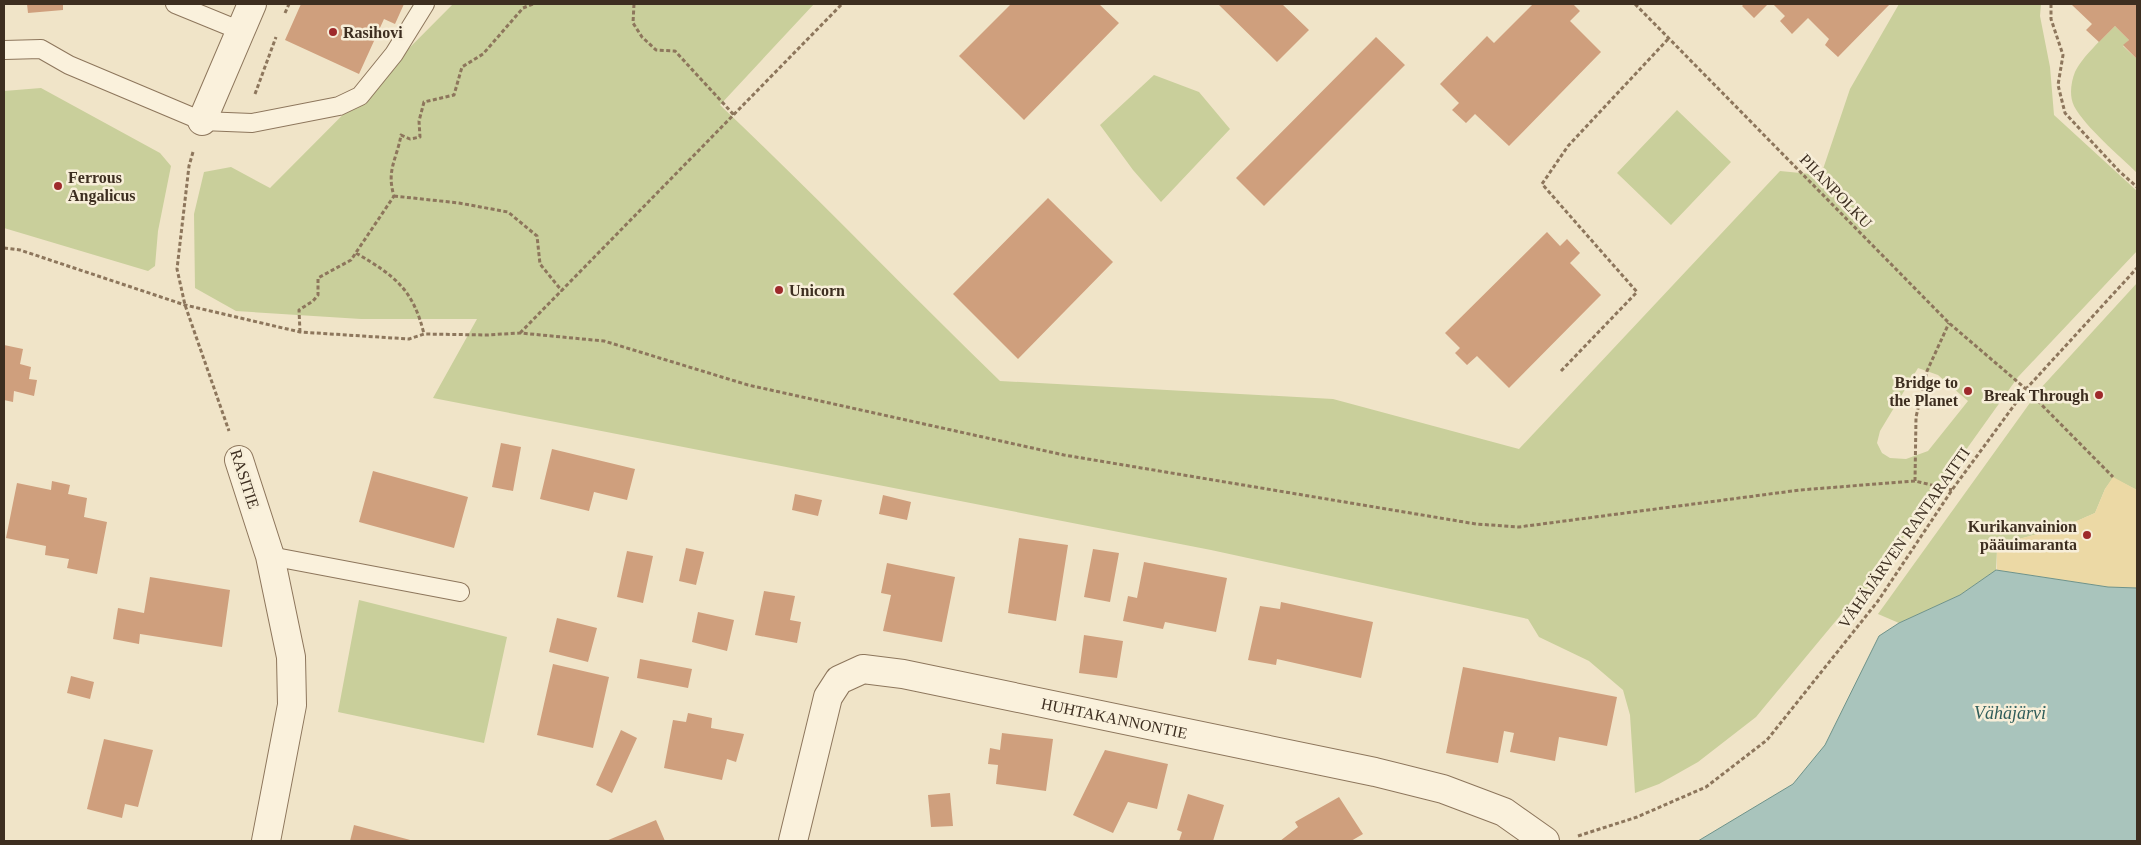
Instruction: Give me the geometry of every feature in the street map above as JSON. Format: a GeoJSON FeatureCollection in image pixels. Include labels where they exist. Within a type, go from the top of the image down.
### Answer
{"type":"FeatureCollection","features":[{"type":"Feature","properties":{"kind":"street"},"geometry":{"type":"LineString","coordinates":[[202,121],[252,4]]}},
{"type":"Feature","properties":{"kind":"street","name":"RASITIE"},"geometry":{"type":"LineString","coordinates":[[239,460],[270,556],[291,657],[293,682],[292,706],[287,738],[266,841]]}},
{"type":"Feature","properties":{"kind":"street","name":"HUHTAKANNONTIE"},"geometry":{"type":"LineString","coordinates":[[793,841],[828,697],[839,680],[863,669],[903,674],[1375,772],[1433,786],[1504,812],[1557,840]]}},
{"type":"Feature","properties":{"kind":"lane"},"geometry":{"type":"LineString","coordinates":[[175,4],[241,31]]}},
{"type":"Feature","properties":{"kind":"lane"},"geometry":{"type":"LineString","coordinates":[[4,50],[41,49],[69,65],[202,121],[252,123],[339,106],[360,96],[394,54],[426,4]]}},
{"type":"Feature","properties":{"kind":"lane"},"geometry":{"type":"LineString","coordinates":[[270,556],[460,592]]}},
{"type":"Feature","properties":{"kind":"path"},"geometry":{"type":"LineString","coordinates":[[282,22],[289,4]]}},
{"type":"Feature","properties":{"kind":"path"},"geometry":{"type":"LineString","coordinates":[[300,332],[299,310],[313,301],[318,295],[318,278],[351,260],[394,196],[390,170],[398,150],[401,135],[410,139],[420,137],[418,121],[424,102],[454,95],[462,67],[484,54],[522,8],[534,4]]}},
{"type":"Feature","properties":{"kind":"path"},"geometry":{"type":"LineString","coordinates":[[634,4],[633,23],[642,37],[656,50],[675,51],[734,115]]}},
{"type":"Feature","properties":{"kind":"path"},"geometry":{"type":"LineString","coordinates":[[520,333],[842,4]]}},
{"type":"Feature","properties":{"kind":"path","name":"PIIANPOLKU"},"geometry":{"type":"LineString","coordinates":[[1635,4],[1949,323],[2026,389],[2113,477]]}},
{"type":"Feature","properties":{"kind":"path"},"geometry":{"type":"LineString","coordinates":[[2051,4],[2051,19],[2063,56],[2058,85],[2066,113],[2119,171],[2137,187]]}},
{"type":"Feature","properties":{"kind":"path"},"geometry":{"type":"LineString","coordinates":[[244,122],[278,31]]}},
{"type":"Feature","properties":{"kind":"path"},"geometry":{"type":"LineString","coordinates":[[1561,370],[1637,292],[1542,184],[1568,146],[1668,38]]}},
{"type":"Feature","properties":{"kind":"path","name":"RASITIE"},"geometry":{"type":"LineString","coordinates":[[202,121],[189,166],[177,269],[185,305],[239,460]]}},
{"type":"Feature","properties":{"kind":"path"},"geometry":{"type":"LineString","coordinates":[[394,196],[460,203],[508,212],[537,236],[540,264],[562,291]]}},
{"type":"Feature","properties":{"kind":"path"},"geometry":{"type":"LineString","coordinates":[[4,248],[20,250],[185,305],[300,332],[409,339],[424,334],[487,336],[520,333],[604,341],[748,385],[1064,455],[1476,524],[1519,527],[1800,490],[1915,480],[1952,490]]}},
{"type":"Feature","properties":{"kind":"path"},"geometry":{"type":"LineString","coordinates":[[356,253],[381,268],[408,291],[419,312],[424,334]]}},
{"type":"Feature","properties":{"kind":"path","name":"VÄHÄJÄRVEN RANTARAITTI"},"geometry":{"type":"LineString","coordinates":[[1557,840],[1637,817],[1706,788],[1767,740],[1878,601],[1952,490],[2026,389],[2137,268]]}},
{"type":"Feature","properties":{"kind":"path"},"geometry":{"type":"LineString","coordinates":[[1915,480],[1916,417],[1927,371],[1949,323]]}},
{"type":"Feature","properties":{"kind":"green space"},"geometry":{"type":"Polygon","coordinates":[[[453,4],[814,4],[720,105],[1000,381],[1333,399],[1519,449],[1780,171],[1821,175],[1850,89],[1899,4],[2041,4],[2040,16],[2050,67],[2054,115],[2137,191],[2137,251],[2018,377],[1858,601],[1854,599],[1756,717],[1698,762],[1659,784],[1635,793],[1630,715],[1623,690],[1589,661],[1539,637],[1528,619],[1211,550],[433,398],[477,319],[361,319],[236,311],[195,288],[194,214],[204,172],[231,167],[270,188],[453,4]],[[1918,368],[1880,431],[1877,443],[1882,453],[1890,458],[1906,459],[1928,451],[1968,401],[1938,375],[1918,368]]]}},
{"type":"Feature","properties":{"kind":"green space"},"geometry":{"type":"Polygon","coordinates":[[[2115,26],[2129,40],[2123,46],[2137,59],[2137,173],[2086,123],[2074,106],[2071,98],[2072,80],[2078,66],[2115,26]]]}},
{"type":"Feature","properties":{"kind":"green space"},"geometry":{"type":"Polygon","coordinates":[[[1154,75],[1199,92],[1230,129],[1161,202],[1133,170],[1100,125],[1154,75]]]}},
{"type":"Feature","properties":{"kind":"green space"},"geometry":{"type":"Polygon","coordinates":[[[41,88],[160,153],[171,166],[158,231],[155,266],[148,271],[4,228],[4,91],[41,88]]]}},
{"type":"Feature","properties":{"kind":"green space"},"geometry":{"type":"Polygon","coordinates":[[[1677,110],[1731,162],[1671,225],[1617,173],[1677,110]]]}},
{"type":"Feature","properties":{"kind":"green space"},"geometry":{"type":"Polygon","coordinates":[[[2137,283],[2137,490],[2113,478],[2105,489],[2095,513],[2061,528],[2011,541],[1997,549],[1996,570],[1960,595],[1899,623],[1878,614],[2040,389],[2137,283]]]}},
{"type":"Feature","properties":{"kind":"green space"},"geometry":{"type":"Polygon","coordinates":[[[359,600],[507,637],[484,743],[338,712],[359,600]]]}},
{"type":"Feature","properties":{"kind":"sand","name":"Kurikanvainion pääuimaranta"},"geometry":{"type":"Polygon","coordinates":[[[2113,477],[2137,490],[2137,588],[2108,587],[1997,570],[1997,549],[2011,541],[2061,528],[2095,513],[2105,489],[2113,477]]]}},
{"type":"Feature","properties":{"kind":"water","name":"Vähäjärvi"},"geometry":{"type":"Polygon","coordinates":[[[1996,570],[2108,587],[2137,588],[2137,841],[1698,841],[1793,784],[1825,745],[1879,636],[1899,623],[1960,595],[1996,570]]]}},
{"type":"Feature","properties":{"kind":"building"},"geometry":{"type":"Polygon","coordinates":[[[27,4],[63,4],[63,10],[28,13],[27,4]]]}},
{"type":"Feature","properties":{"kind":"building","name":"Rasihovi"},"geometry":{"type":"Polygon","coordinates":[[[301,4],[404,4],[395,24],[384,19],[359,74],[285,40],[301,4]]]}},
{"type":"Feature","properties":{"kind":"building"},"geometry":{"type":"Polygon","coordinates":[[[1011,4],[1099,4],[1119,23],[1024,120],[959,56],[1011,4]]]}},
{"type":"Feature","properties":{"kind":"building"},"geometry":{"type":"Polygon","coordinates":[[[1218,4],[1282,4],[1309,30],[1277,62],[1218,4]]]}},
{"type":"Feature","properties":{"kind":"building"},"geometry":{"type":"Polygon","coordinates":[[[1533,4],[1573,4],[1580,11],[1570,21],[1601,52],[1509,146],[1475,114],[1466,123],[1452,110],[1459,103],[1440,84],[1487,36],[1494,43],[1533,4]]]}},
{"type":"Feature","properties":{"kind":"building"},"geometry":{"type":"Polygon","coordinates":[[[1744,4],[1768,4],[1754,18],[1742,6],[1744,4]]]}},
{"type":"Feature","properties":{"kind":"building"},"geometry":{"type":"Polygon","coordinates":[[[1773,4],[1890,4],[1838,57],[1825,45],[1829,39],[1808,18],[1792,34],[1780,21],[1785,16],[1773,4]]]}},
{"type":"Feature","properties":{"kind":"building"},"geometry":{"type":"Polygon","coordinates":[[[2137,4],[2137,59],[2123,45],[2129,40],[2115,26],[2099,42],[2086,30],[2092,24],[2072,5],[2137,4]]]}},
{"type":"Feature","properties":{"kind":"building"},"geometry":{"type":"Polygon","coordinates":[[[1376,37],[1405,65],[1264,206],[1236,178],[1376,37]]]}},
{"type":"Feature","properties":{"kind":"building"},"geometry":{"type":"Polygon","coordinates":[[[1048,198],[1113,262],[1018,359],[953,294],[1048,198]]]}},
{"type":"Feature","properties":{"kind":"building"},"geometry":{"type":"Polygon","coordinates":[[[1547,232],[1560,246],[1567,239],[1580,253],[1570,263],[1601,295],[1509,388],[1477,356],[1467,365],[1455,353],[1460,348],[1445,333],[1547,232]]]}},
{"type":"Feature","properties":{"kind":"building"},"geometry":{"type":"Polygon","coordinates":[[[4,345],[23,349],[20,364],[31,367],[29,379],[37,380],[34,396],[14,391],[13,402],[4,400],[4,345]]]}},
{"type":"Feature","properties":{"kind":"building"},"geometry":{"type":"Polygon","coordinates":[[[501,443],[521,447],[513,491],[492,487],[501,443]]]}},
{"type":"Feature","properties":{"kind":"building"},"geometry":{"type":"Polygon","coordinates":[[[552,449],[635,469],[627,500],[594,492],[589,511],[540,499],[552,449]]]}},
{"type":"Feature","properties":{"kind":"building"},"geometry":{"type":"Polygon","coordinates":[[[373,471],[468,497],[454,548],[359,522],[373,471]]]}},
{"type":"Feature","properties":{"kind":"building"},"geometry":{"type":"Polygon","coordinates":[[[52,481],[70,485],[68,494],[87,498],[84,517],[107,522],[97,574],[67,568],[69,559],[45,555],[46,546],[6,538],[17,483],[51,490],[52,481]]]}},
{"type":"Feature","properties":{"kind":"building"},"geometry":{"type":"Polygon","coordinates":[[[795,494],[822,500],[818,516],[792,510],[795,494]]]}},
{"type":"Feature","properties":{"kind":"building"},"geometry":{"type":"Polygon","coordinates":[[[883,495],[911,502],[907,520],[879,514],[883,495]]]}},
{"type":"Feature","properties":{"kind":"building"},"geometry":{"type":"Polygon","coordinates":[[[1019,538],[1068,545],[1056,621],[1008,613],[1019,538]]]}},
{"type":"Feature","properties":{"kind":"building"},"geometry":{"type":"Polygon","coordinates":[[[686,548],[704,552],[696,585],[679,581],[686,548]]]}},
{"type":"Feature","properties":{"kind":"building"},"geometry":{"type":"Polygon","coordinates":[[[1093,549],[1119,553],[1110,602],[1084,597],[1093,549]]]}},
{"type":"Feature","properties":{"kind":"building"},"geometry":{"type":"Polygon","coordinates":[[[627,551],[653,556],[643,603],[617,597],[627,551]]]}},
{"type":"Feature","properties":{"kind":"building"},"geometry":{"type":"Polygon","coordinates":[[[1144,562],[1227,578],[1216,632],[1165,622],[1163,629],[1123,621],[1128,596],[1137,598],[1144,562]]]}},
{"type":"Feature","properties":{"kind":"building"},"geometry":{"type":"Polygon","coordinates":[[[887,563],[955,577],[942,642],[883,631],[891,595],[881,593],[887,563]]]}},
{"type":"Feature","properties":{"kind":"building"},"geometry":{"type":"Polygon","coordinates":[[[150,577],[230,590],[222,647],[140,634],[139,644],[113,639],[118,608],[144,613],[150,577]]]}},
{"type":"Feature","properties":{"kind":"building"},"geometry":{"type":"Polygon","coordinates":[[[764,591],[795,596],[790,620],[801,622],[797,643],[755,635],[764,591]]]}},
{"type":"Feature","properties":{"kind":"building"},"geometry":{"type":"Polygon","coordinates":[[[1281,602],[1373,622],[1361,678],[1277,659],[1276,665],[1248,660],[1260,606],[1280,609],[1281,602]]]}},
{"type":"Feature","properties":{"kind":"building"},"geometry":{"type":"Polygon","coordinates":[[[698,612],[734,620],[727,651],[692,642],[698,612]]]}},
{"type":"Feature","properties":{"kind":"building"},"geometry":{"type":"Polygon","coordinates":[[[557,618],[597,628],[588,662],[549,652],[557,618]]]}},
{"type":"Feature","properties":{"kind":"building"},"geometry":{"type":"Polygon","coordinates":[[[1084,635],[1123,641],[1117,678],[1079,673],[1084,635]]]}},
{"type":"Feature","properties":{"kind":"building"},"geometry":{"type":"Polygon","coordinates":[[[640,659],[692,669],[688,688],[637,678],[640,659]]]}},
{"type":"Feature","properties":{"kind":"building"},"geometry":{"type":"Polygon","coordinates":[[[553,664],[609,677],[593,748],[537,735],[553,664]]]}},
{"type":"Feature","properties":{"kind":"building"},"geometry":{"type":"Polygon","coordinates":[[[1463,667],[1617,697],[1607,746],[1559,737],[1555,761],[1510,752],[1514,733],[1504,731],[1498,763],[1446,753],[1463,667]]]}},
{"type":"Feature","properties":{"kind":"building"},"geometry":{"type":"Polygon","coordinates":[[[71,676],[94,682],[90,699],[67,693],[71,676]]]}},
{"type":"Feature","properties":{"kind":"building"},"geometry":{"type":"Polygon","coordinates":[[[688,713],[712,718],[711,728],[744,734],[736,762],[727,759],[722,780],[664,768],[673,720],[686,722],[688,713]]]}},
{"type":"Feature","properties":{"kind":"building"},"geometry":{"type":"Polygon","coordinates":[[[621,730],[637,738],[612,793],[596,785],[621,730]]]}},
{"type":"Feature","properties":{"kind":"building"},"geometry":{"type":"Polygon","coordinates":[[[1002,733],[1053,739],[1046,791],[996,784],[998,765],[988,764],[990,748],[1000,750],[1002,733]]]}},
{"type":"Feature","properties":{"kind":"building"},"geometry":{"type":"Polygon","coordinates":[[[104,739],[153,750],[138,807],[125,804],[122,818],[87,809],[104,739]]]}},
{"type":"Feature","properties":{"kind":"building"},"geometry":{"type":"Polygon","coordinates":[[[1105,750],[1168,764],[1157,809],[1128,802],[1113,833],[1073,815],[1105,750]]]}},
{"type":"Feature","properties":{"kind":"building"},"geometry":{"type":"Polygon","coordinates":[[[950,793],[953,826],[931,827],[928,795],[950,793]]]}},
{"type":"Feature","properties":{"kind":"building"},"geometry":{"type":"Polygon","coordinates":[[[1188,794],[1224,805],[1213,841],[1179,841],[1182,832],[1177,830],[1188,794]]]}},
{"type":"Feature","properties":{"kind":"building"},"geometry":{"type":"Polygon","coordinates":[[[1339,797],[1363,834],[1351,841],[1280,841],[1298,827],[1295,822],[1339,797]]]}},
{"type":"Feature","properties":{"kind":"building"},"geometry":{"type":"Polygon","coordinates":[[[656,820],[665,841],[606,841],[656,820]]]}},
{"type":"Feature","properties":{"kind":"building"},"geometry":{"type":"Polygon","coordinates":[[[354,825],[414,841],[350,841],[354,825]]]}},
{"type":"Feature","properties":{"kind":"place","name":"Rasihovi"},"geometry":{"type":"Point","coordinates":[333,32]}},
{"type":"Feature","properties":{"kind":"place","name":"Ferrous Angalicus"},"geometry":{"type":"Point","coordinates":[58,186]}},
{"type":"Feature","properties":{"kind":"place","name":"Unicorn"},"geometry":{"type":"Point","coordinates":[779,290]}},
{"type":"Feature","properties":{"kind":"place","name":"Bridge to the Planet"},"geometry":{"type":"Point","coordinates":[1968,391]}},
{"type":"Feature","properties":{"kind":"place","name":"Break Through"},"geometry":{"type":"Point","coordinates":[2099,395]}},
{"type":"Feature","properties":{"kind":"place","name":"Kurikanvainion pääuimaranta"},"geometry":{"type":"Point","coordinates":[2087,535]}}]}
